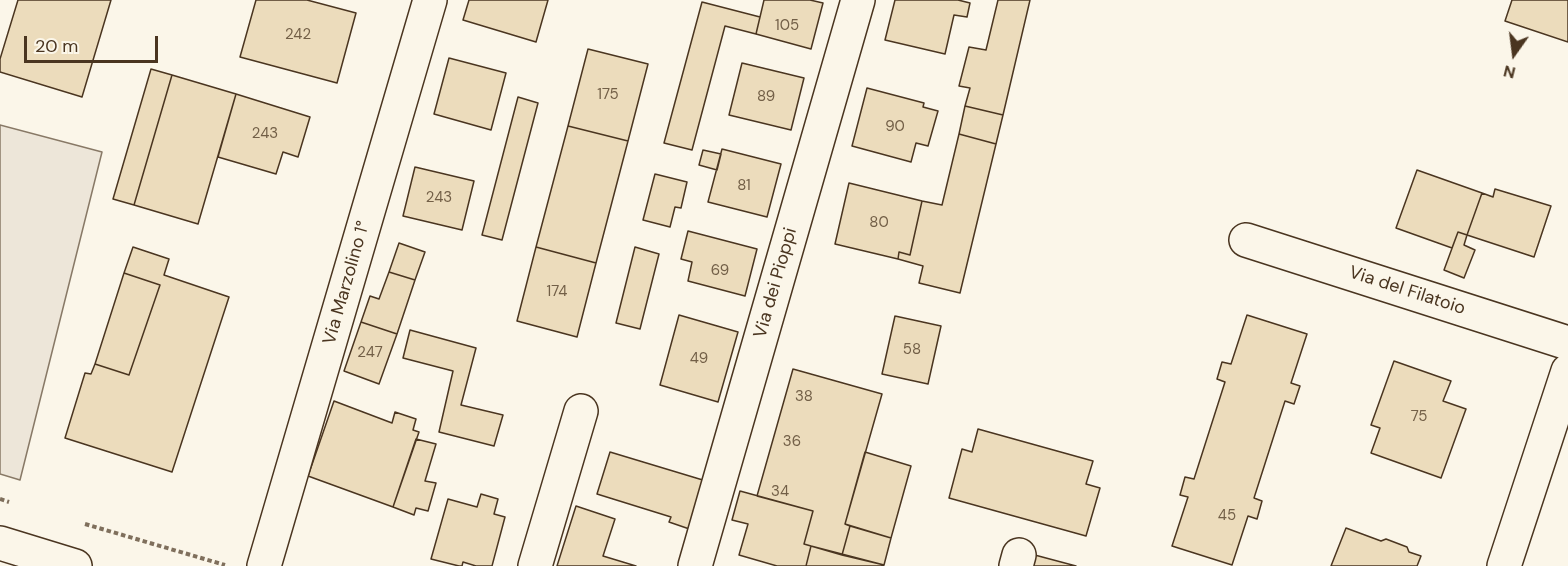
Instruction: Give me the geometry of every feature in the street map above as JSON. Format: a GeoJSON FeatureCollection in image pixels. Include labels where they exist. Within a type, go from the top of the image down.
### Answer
{"type":"FeatureCollection","features":[{"type":"Feature","properties":{"kind":"street","name":"Via Marzolino 1°"},"geometry":{"type":"LineString","coordinates":[[264,566],[430,0]]}},
{"type":"Feature","properties":{"kind":"street","name":"Via dei Pioppi"},"geometry":{"type":"LineString","coordinates":[[695,566],[858,0]]}},
{"type":"Feature","properties":{"kind":"street","name":"Via del Filatoio"},"geometry":{"type":"LineString","coordinates":[[1246,240],[1568,343]]}},
{"type":"Feature","properties":{"kind":"street"},"geometry":{"type":"LineString","coordinates":[[1504,566],[1568,371]]}},
{"type":"Feature","properties":{"kind":"street"},"geometry":{"type":"LineString","coordinates":[[536,566],[581,411]]}},
{"type":"Feature","properties":{"kind":"street"},"geometry":{"type":"LineString","coordinates":[[0,543],[75,566]]}},
{"type":"Feature","properties":{"kind":"path"},"geometry":{"type":"LineString","coordinates":[[0,499],[11,502]]}},
{"type":"Feature","properties":{"kind":"path"},"geometry":{"type":"LineString","coordinates":[[80,522],[228,566]]}},
{"type":"Feature","properties":{"kind":"shaded area"},"geometry":{"type":"Polygon","coordinates":[[[0,125],[102,152],[20,480],[0,474],[0,125]]]}},
{"type":"Feature","properties":{"kind":"building"},"geometry":{"type":"Polygon","coordinates":[[[18,0],[111,0],[82,97],[0,72],[0,59],[18,0]]]}},
{"type":"Feature","properties":{"kind":"building"},"geometry":{"type":"Polygon","coordinates":[[[256,0],[307,0],[356,13],[337,83],[240,57],[256,0]]]}},
{"type":"Feature","properties":{"kind":"building"},"geometry":{"type":"Polygon","coordinates":[[[469,0],[548,0],[536,42],[463,20],[469,0]]]}},
{"type":"Feature","properties":{"kind":"building"},"geometry":{"type":"Polygon","coordinates":[[[764,0],[810,0],[823,3],[811,49],[756,34],[764,0]]]}},
{"type":"Feature","properties":{"kind":"building"},"geometry":{"type":"Polygon","coordinates":[[[895,0],[958,0],[970,3],[967,17],[954,15],[945,54],[885,40],[895,0]]]}},
{"type":"Feature","properties":{"kind":"building"},"geometry":{"type":"Polygon","coordinates":[[[998,0],[1030,0],[1003,115],[965,106],[970,88],[959,86],[969,47],[986,50],[998,0]]]}},
{"type":"Feature","properties":{"kind":"building"},"geometry":{"type":"Polygon","coordinates":[[[1512,0],[1568,0],[1568,42],[1505,21],[1512,0]]]}},
{"type":"Feature","properties":{"kind":"building"},"geometry":{"type":"Polygon","coordinates":[[[702,2],[760,17],[756,34],[725,26],[692,150],[664,143],[702,2]]]}},
{"type":"Feature","properties":{"kind":"building"},"geometry":{"type":"Polygon","coordinates":[[[588,49],[648,64],[628,141],[568,126],[588,49]]]}},
{"type":"Feature","properties":{"kind":"building"},"geometry":{"type":"Polygon","coordinates":[[[449,58],[506,73],[491,130],[434,114],[449,58]]]}},
{"type":"Feature","properties":{"kind":"building"},"geometry":{"type":"Polygon","coordinates":[[[742,63],[804,78],[791,130],[729,115],[742,63]]]}},
{"type":"Feature","properties":{"kind":"building"},"geometry":{"type":"Polygon","coordinates":[[[151,69],[172,75],[134,205],[113,199],[151,69]]]}},
{"type":"Feature","properties":{"kind":"building"},"geometry":{"type":"Polygon","coordinates":[[[172,75],[236,94],[198,224],[134,205],[172,75]]]}},
{"type":"Feature","properties":{"kind":"building"},"geometry":{"type":"Polygon","coordinates":[[[867,88],[924,103],[923,107],[938,111],[928,146],[916,143],[911,162],[852,146],[867,88]]]}},
{"type":"Feature","properties":{"kind":"building"},"geometry":{"type":"Polygon","coordinates":[[[236,94],[310,117],[298,157],[283,152],[276,174],[218,157],[236,94]]]}},
{"type":"Feature","properties":{"kind":"building"},"geometry":{"type":"Polygon","coordinates":[[[518,97],[538,103],[502,240],[482,235],[518,97]]]}},
{"type":"Feature","properties":{"kind":"building"},"geometry":{"type":"Polygon","coordinates":[[[965,106],[1003,115],[996,144],[959,134],[965,106]]]}},
{"type":"Feature","properties":{"kind":"building"},"geometry":{"type":"Polygon","coordinates":[[[568,126],[628,141],[596,263],[536,247],[568,126]]]}},
{"type":"Feature","properties":{"kind":"building"},"geometry":{"type":"Polygon","coordinates":[[[959,134],[996,144],[960,293],[919,283],[923,266],[898,259],[899,252],[910,255],[922,201],[942,205],[959,134]]]}},
{"type":"Feature","properties":{"kind":"building"},"geometry":{"type":"Polygon","coordinates":[[[722,149],[781,164],[767,217],[708,202],[722,149]]]}},
{"type":"Feature","properties":{"kind":"building"},"geometry":{"type":"Polygon","coordinates":[[[703,150],[721,154],[717,170],[699,165],[703,150]]]}},
{"type":"Feature","properties":{"kind":"building"},"geometry":{"type":"Polygon","coordinates":[[[415,167],[474,181],[462,230],[403,216],[415,167]]]}},
{"type":"Feature","properties":{"kind":"building"},"geometry":{"type":"Polygon","coordinates":[[[1417,170],[1482,193],[1467,235],[1458,232],[1452,248],[1396,228],[1417,170]]]}},
{"type":"Feature","properties":{"kind":"building"},"geometry":{"type":"Polygon","coordinates":[[[655,174],[687,182],[681,208],[675,207],[670,227],[643,220],[655,174]]]}},
{"type":"Feature","properties":{"kind":"building"},"geometry":{"type":"Polygon","coordinates":[[[849,183],[922,201],[910,255],[899,252],[898,259],[835,244],[849,183]]]}},
{"type":"Feature","properties":{"kind":"building"},"geometry":{"type":"Polygon","coordinates":[[[1495,189],[1551,206],[1534,257],[1467,235],[1482,193],[1493,197],[1495,189]]]}},
{"type":"Feature","properties":{"kind":"building"},"geometry":{"type":"Polygon","coordinates":[[[688,231],[757,249],[745,296],[688,281],[692,262],[681,259],[688,231]]]}},
{"type":"Feature","properties":{"kind":"building"},"geometry":{"type":"Polygon","coordinates":[[[1458,232],[1467,235],[1464,245],[1475,250],[1464,278],[1444,270],[1458,232]]]}},
{"type":"Feature","properties":{"kind":"building"},"geometry":{"type":"Polygon","coordinates":[[[399,243],[425,252],[415,280],[389,272],[399,243]]]}},
{"type":"Feature","properties":{"kind":"building"},"geometry":{"type":"Polygon","coordinates":[[[133,247],[169,259],[164,275],[229,297],[172,472],[65,438],[85,373],[91,374],[95,364],[129,375],[160,285],[124,273],[133,247]]]}},
{"type":"Feature","properties":{"kind":"building"},"geometry":{"type":"Polygon","coordinates":[[[536,247],[596,263],[577,337],[517,321],[536,247]]]}},
{"type":"Feature","properties":{"kind":"building"},"geometry":{"type":"Polygon","coordinates":[[[635,247],[659,254],[640,329],[616,323],[635,247]]]}},
{"type":"Feature","properties":{"kind":"building"},"geometry":{"type":"Polygon","coordinates":[[[389,272],[415,280],[397,334],[361,322],[370,296],[379,299],[389,272]]]}},
{"type":"Feature","properties":{"kind":"building"},"geometry":{"type":"Polygon","coordinates":[[[124,273],[160,285],[129,375],[95,364],[124,273]]]}},
{"type":"Feature","properties":{"kind":"building"},"geometry":{"type":"Polygon","coordinates":[[[679,315],[738,332],[718,402],[660,385],[679,315]]]}},
{"type":"Feature","properties":{"kind":"building"},"geometry":{"type":"Polygon","coordinates":[[[1247,315],[1307,334],[1291,383],[1300,386],[1294,404],[1285,401],[1254,498],[1262,501],[1257,519],[1248,516],[1232,565],[1172,546],[1188,497],[1180,495],[1185,477],[1194,479],[1225,382],[1217,379],[1222,362],[1231,364],[1247,315]]]}},
{"type":"Feature","properties":{"kind":"building"},"geometry":{"type":"Polygon","coordinates":[[[895,316],[941,326],[928,384],[882,374],[895,316]]]}},
{"type":"Feature","properties":{"kind":"building"},"geometry":{"type":"Polygon","coordinates":[[[361,322],[397,334],[379,384],[344,371],[361,322]]]}},
{"type":"Feature","properties":{"kind":"building"},"geometry":{"type":"Polygon","coordinates":[[[410,330],[476,348],[461,405],[503,415],[494,446],[439,432],[453,371],[403,358],[410,330]]]}},
{"type":"Feature","properties":{"kind":"building"},"geometry":{"type":"Polygon","coordinates":[[[1394,361],[1451,381],[1443,401],[1466,409],[1441,478],[1371,453],[1380,428],[1371,425],[1394,361]]]}},
{"type":"Feature","properties":{"kind":"building"},"geometry":{"type":"Polygon","coordinates":[[[793,369],[882,394],[845,524],[850,526],[842,555],[804,544],[813,511],[757,496],[793,369]]]}},
{"type":"Feature","properties":{"kind":"building"},"geometry":{"type":"Polygon","coordinates":[[[334,401],[392,423],[395,412],[416,419],[413,430],[419,432],[393,507],[308,476],[334,401]]]}},
{"type":"Feature","properties":{"kind":"building"},"geometry":{"type":"Polygon","coordinates":[[[978,429],[1093,461],[1086,484],[1100,488],[1086,536],[949,498],[962,449],[972,452],[978,429]]]}},
{"type":"Feature","properties":{"kind":"building"},"geometry":{"type":"Polygon","coordinates":[[[416,439],[436,444],[425,481],[436,483],[428,511],[416,508],[414,515],[393,507],[416,439]]]}},
{"type":"Feature","properties":{"kind":"building"},"geometry":{"type":"Polygon","coordinates":[[[610,452],[716,484],[701,533],[669,522],[671,517],[597,494],[610,452]]]}},
{"type":"Feature","properties":{"kind":"building"},"geometry":{"type":"Polygon","coordinates":[[[865,452],[911,466],[891,538],[845,524],[865,452]]]}},
{"type":"Feature","properties":{"kind":"building"},"geometry":{"type":"Polygon","coordinates":[[[740,491],[813,511],[804,544],[811,546],[806,566],[777,566],[739,555],[748,524],[732,520],[740,491]]]}},
{"type":"Feature","properties":{"kind":"building"},"geometry":{"type":"Polygon","coordinates":[[[481,494],[498,499],[494,514],[505,517],[492,566],[476,566],[463,562],[462,566],[459,566],[431,559],[448,499],[477,507],[481,494]]]}},
{"type":"Feature","properties":{"kind":"building"},"geometry":{"type":"Polygon","coordinates":[[[576,506],[615,519],[603,556],[636,566],[557,566],[576,506]]]}},
{"type":"Feature","properties":{"kind":"building"},"geometry":{"type":"Polygon","coordinates":[[[850,526],[891,538],[884,565],[842,555],[850,526]]]}},
{"type":"Feature","properties":{"kind":"building"},"geometry":{"type":"Polygon","coordinates":[[[1346,528],[1381,541],[1386,539],[1407,547],[1409,552],[1421,556],[1417,566],[1331,566],[1346,528]]]}},
{"type":"Feature","properties":{"kind":"building"},"geometry":{"type":"Polygon","coordinates":[[[811,546],[884,565],[806,566],[811,546]]]}},
{"type":"Feature","properties":{"kind":"building"},"geometry":{"type":"Polygon","coordinates":[[[1031,554],[1076,566],[1028,566],[1031,554]]]}}]}
